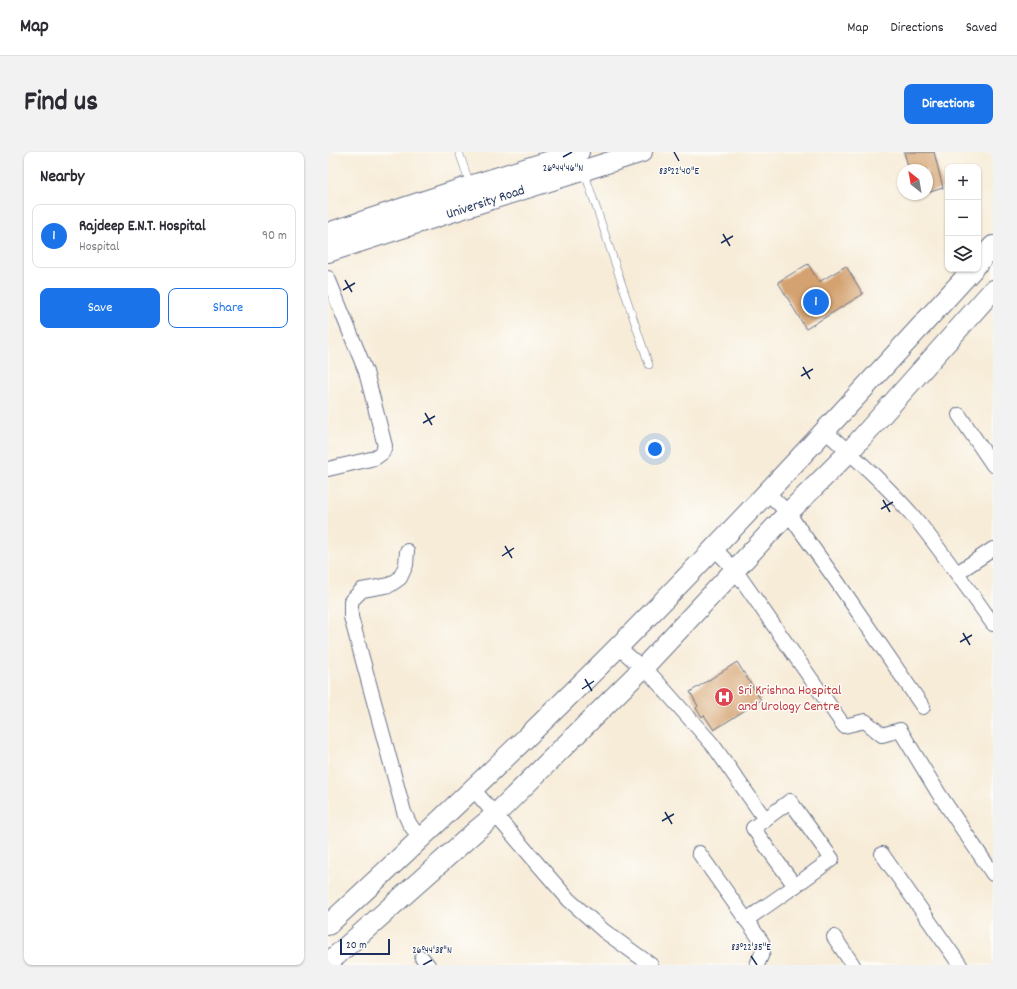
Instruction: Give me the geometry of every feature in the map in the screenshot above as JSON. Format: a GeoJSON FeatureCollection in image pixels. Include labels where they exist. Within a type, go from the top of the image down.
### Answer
{"type":"FeatureCollection","features":[{"type":"Feature","properties":{"kind":"main road","name":"University Road"},"geometry":{"type":"LineString","coordinates":[[328,252],[473,195],[581,159],[642,152]]}},
{"type":"Feature","properties":{"kind":"main road","name":"University Road"},"geometry":{"type":"LineString","coordinates":[[328,234],[473,195]]}},
{"type":"Feature","properties":{"kind":"main road"},"geometry":{"type":"LineString","coordinates":[[981,260],[993,246]]}},
{"type":"Feature","properties":{"kind":"main road"},"geometry":{"type":"LineString","coordinates":[[328,925],[473,790],[618,647],[825,431],[970,272]]}},
{"type":"Feature","properties":{"kind":"main road"},"geometry":{"type":"LineString","coordinates":[[328,963],[472,834],[496,815],[643,668],[788,513],[849,452],[993,290]]}},
{"type":"Feature","properties":{"kind":"street"},"geometry":{"type":"LineString","coordinates":[[328,278],[366,372],[385,446],[382,453],[374,458],[328,469]]}},
{"type":"Feature","properties":{"kind":"street"},"geometry":{"type":"LineString","coordinates":[[959,415],[993,465]]}},
{"type":"Feature","properties":{"kind":"street"},"geometry":{"type":"LineString","coordinates":[[825,431],[877,478],[918,522],[957,573],[993,624]]}},
{"type":"Feature","properties":{"kind":"street"},"geometry":{"type":"LineString","coordinates":[[767,492],[788,513],[838,582],[923,707]]}},
{"type":"Feature","properties":{"kind":"street"},"geometry":{"type":"LineString","coordinates":[[714,548],[735,570],[844,726],[865,721],[882,735],[900,730],[939,794],[993,874]]}},
{"type":"Feature","properties":{"kind":"street"},"geometry":{"type":"LineString","coordinates":[[957,573],[993,549]]}},
{"type":"Feature","properties":{"kind":"street"},"geometry":{"type":"LineString","coordinates":[[407,551],[406,566],[400,578],[390,585],[362,590],[351,601],[351,617],[404,812],[409,823],[420,839]]}},
{"type":"Feature","properties":{"kind":"street"},"geometry":{"type":"LineString","coordinates":[[618,647],[653,677],[713,745],[765,819]]}},
{"type":"Feature","properties":{"kind":"street"},"geometry":{"type":"LineString","coordinates":[[473,790],[569,900],[604,931],[651,965]]}},
{"type":"Feature","properties":{"kind":"street"},"geometry":{"type":"LineString","coordinates":[[746,920],[795,886],[832,859],[790,801],[753,828],[795,886]]}},
{"type":"Feature","properties":{"kind":"street"},"geometry":{"type":"LineString","coordinates":[[699,853],[762,942],[763,951],[757,965]]}},
{"type":"Feature","properties":{"kind":"street"},"geometry":{"type":"LineString","coordinates":[[882,854],[960,965]]}},
{"type":"Feature","properties":{"kind":"street"},"geometry":{"type":"LineString","coordinates":[[834,937],[853,965]]}},
{"type":"Feature","properties":{"kind":"lane"},"geometry":{"type":"LineString","coordinates":[[459,152],[473,195]]}},
{"type":"Feature","properties":{"kind":"lane"},"geometry":{"type":"LineString","coordinates":[[581,159],[649,365]]}},
{"type":"Feature","properties":{"kind":"building"},"geometry":{"type":"Polygon","coordinates":[[[904,152],[934,152],[943,188],[933,191],[933,164],[907,164],[904,152]]]}},
{"type":"Feature","properties":{"kind":"building"},"geometry":{"type":"Polygon","coordinates":[[[808,264],[819,282],[846,266],[863,294],[806,329],[778,282],[808,264]]]}},
{"type":"Feature","properties":{"kind":"building"},"geometry":{"type":"Polygon","coordinates":[[[737,662],[761,700],[714,730],[704,715],[702,717],[696,708],[698,706],[690,692],[737,662]]]}},
{"type":"Feature","properties":{"kind":"place","name":"Rajdeep E.N.T. Hospital"},"geometry":{"type":"Point","coordinates":[816,302]}},
{"type":"Feature","properties":{"kind":"place","name":"Sri Krishna Hospital and Urology Centre"},"geometry":{"type":"Point","coordinates":[724,697]}}]}
